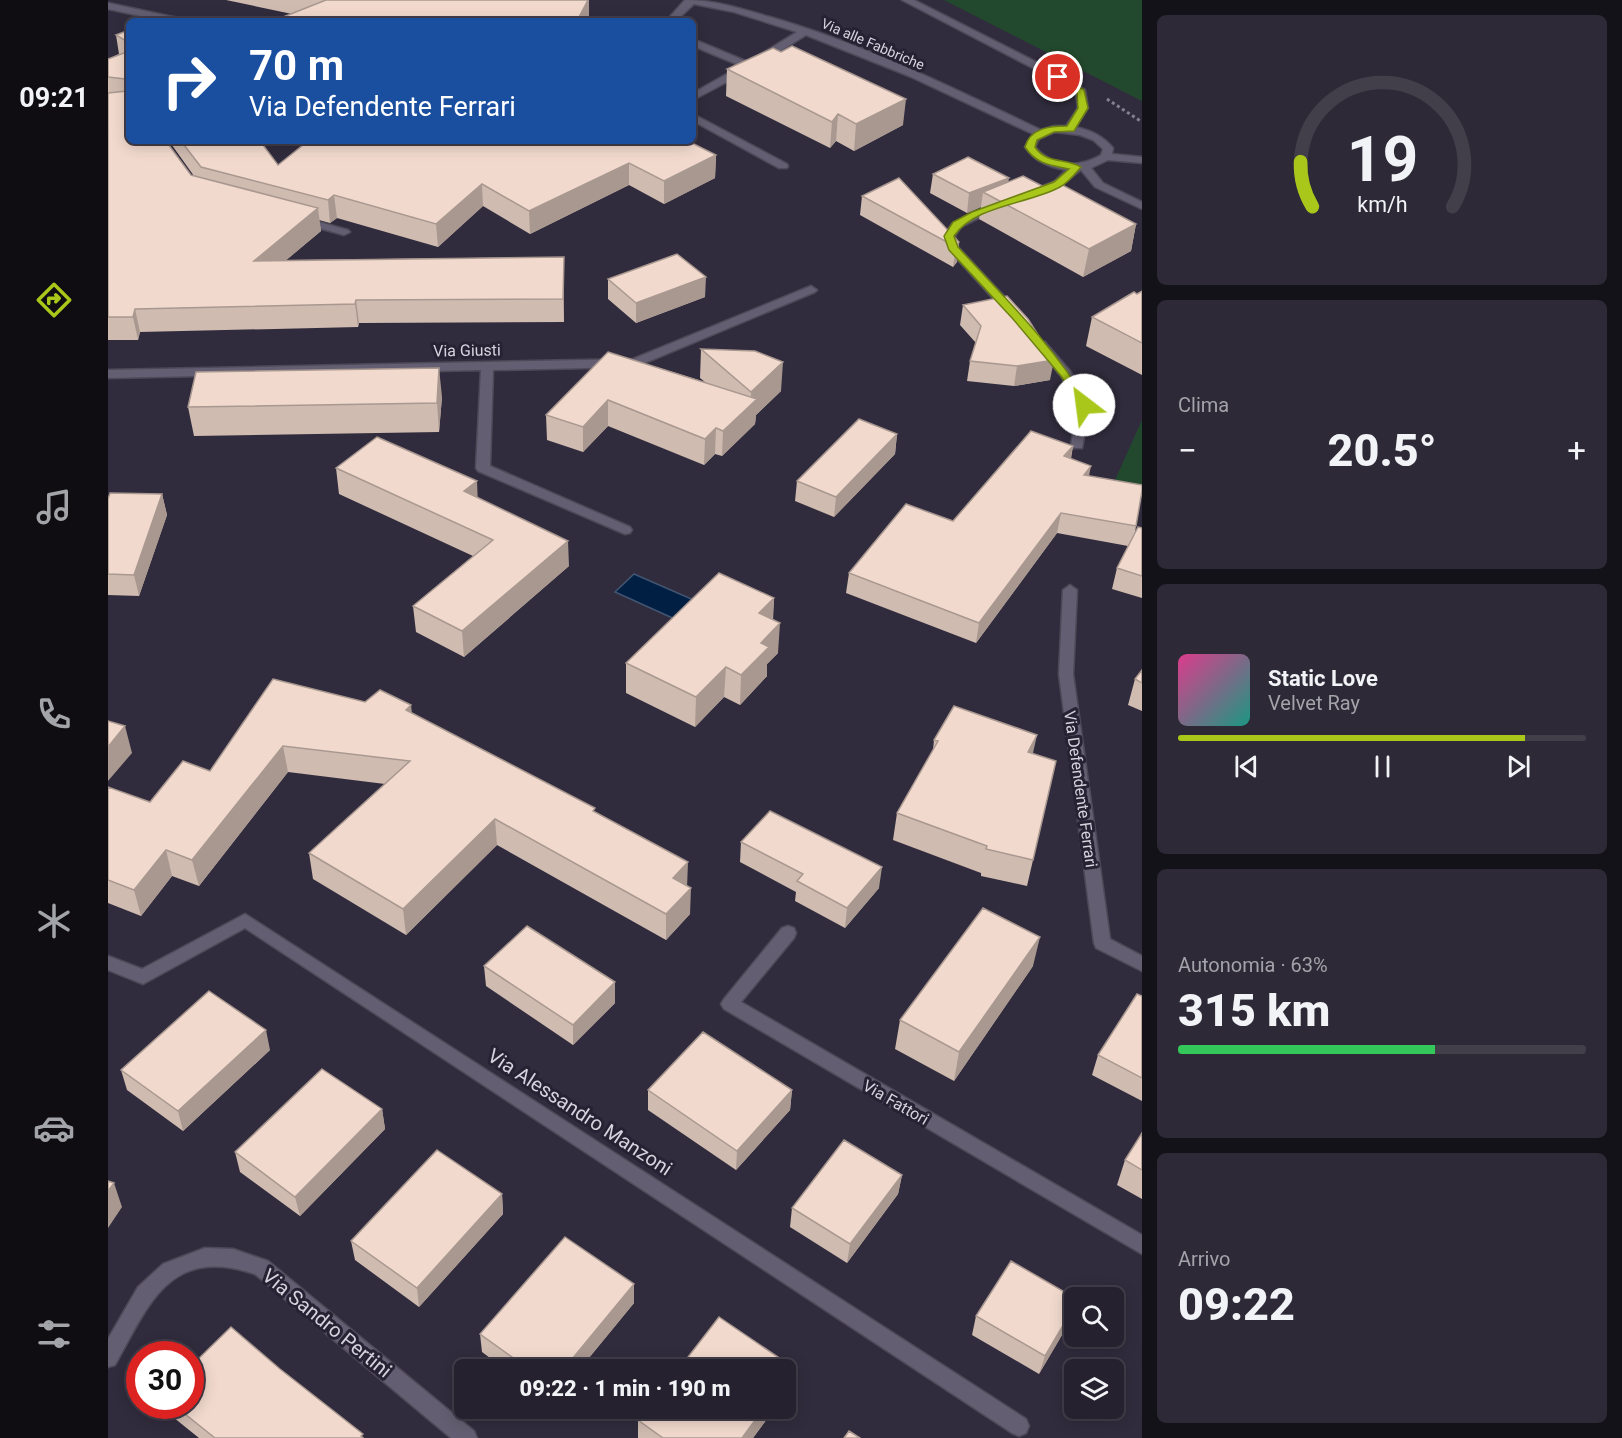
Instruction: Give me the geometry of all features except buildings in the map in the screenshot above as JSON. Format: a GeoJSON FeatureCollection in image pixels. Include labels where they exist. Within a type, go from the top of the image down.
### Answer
{"type":"FeatureCollection","features":[{"type":"Feature","properties":{"kind":"street"},"geometry":{"type":"LineString","coordinates":[[674,18],[691,0]]}},
{"type":"Feature","properties":{"kind":"street","name":"Via alle Fabbriche"},"geometry":{"type":"LineString","coordinates":[[691,0],[805,30],[935,84],[1040,133]]}},
{"type":"Feature","properties":{"kind":"street"},"geometry":{"type":"LineString","coordinates":[[907,0],[1058,77],[1081,92],[1083,108],[1070,129]]}},
{"type":"Feature","properties":{"kind":"street"},"geometry":{"type":"LineString","coordinates":[[108,6],[164,18]]}},
{"type":"Feature","properties":{"kind":"street"},"geometry":{"type":"LineString","coordinates":[[696,96],[805,30]]}},
{"type":"Feature","properties":{"kind":"street"},"geometry":{"type":"LineString","coordinates":[[696,43],[749,66]]}},
{"type":"Feature","properties":{"kind":"street"},"geometry":{"type":"LineString","coordinates":[[696,119],[783,166]]}},
{"type":"Feature","properties":{"kind":"street"},"geometry":{"type":"LineString","coordinates":[[1054,129],[1070,129],[1101,139],[1108,148],[1106,157],[1098,163],[1080,167],[1060,166],[1035,155],[1030,147],[1032,139],[1040,133],[1054,129]]}},
{"type":"Feature","properties":{"kind":"street"},"geometry":{"type":"LineString","coordinates":[[1106,157],[1142,160]]}},
{"type":"Feature","properties":{"kind":"street"},"geometry":{"type":"LineString","coordinates":[[1028,194],[1058,184],[1080,167]]}},
{"type":"Feature","properties":{"kind":"street"},"geometry":{"type":"LineString","coordinates":[[1080,167],[1099,184],[1142,206]]}},
{"type":"Feature","properties":{"kind":"street"},"geometry":{"type":"LineString","coordinates":[[1007,201],[957,225],[949,236],[953,248],[1017,317]]}},
{"type":"Feature","properties":{"kind":"street"},"geometry":{"type":"LineString","coordinates":[[288,217],[344,232]]}},
{"type":"Feature","properties":{"kind":"street","name":"Via Giusti"},"geometry":{"type":"LineString","coordinates":[[108,374],[635,363],[811,290]]}},
{"type":"Feature","properties":{"kind":"street"},"geometry":{"type":"LineString","coordinates":[[1031,333],[1066,374],[1084,405],[1077,445]]}},
{"type":"Feature","properties":{"kind":"street"},"geometry":{"type":"LineString","coordinates":[[487,366],[483,468],[625,530]]}},
{"type":"Feature","properties":{"kind":"street","name":"Via Defendente Ferrari"},"geometry":{"type":"LineString","coordinates":[[1070,590],[1066,674],[1102,943],[1142,964]]}},
{"type":"Feature","properties":{"kind":"street","name":"Via Alessandro Manzoni"},"geometry":{"type":"LineString","coordinates":[[108,963],[143,977],[245,920],[1019,1426]]}},
{"type":"Feature","properties":{"kind":"street","name":"Via Fattori"},"geometry":{"type":"LineString","coordinates":[[788,933],[730,1004],[1142,1245]]}},
{"type":"Feature","properties":{"kind":"street","name":"Via Sandro Pertini"},"geometry":{"type":"LineString","coordinates":[[108,1358],[145,1293],[170,1270],[204,1257],[233,1258],[261,1267],[467,1438]]}},
{"type":"Feature","properties":{"kind":"green space"},"geometry":{"type":"Polygon","coordinates":[[[944,0],[1142,0],[1142,101],[944,0]]]}},
{"type":"Feature","properties":{"kind":"green space"},"geometry":{"type":"Polygon","coordinates":[[[1142,420],[1142,489],[1115,480],[1142,420]]]}},
{"type":"Feature","properties":{"kind":"water"},"geometry":{"type":"Polygon","coordinates":[[[634,574],[696,601],[677,620],[615,592],[634,574]]]}},
{"type":"Feature","properties":{"kind":"route"},"geometry":{"type":"LineString","coordinates":[[1058,77],[1081,92],[1083,108],[1070,129],[1054,129],[1040,133],[1032,139],[1030,147],[1035,155],[1045,161],[1060,166],[1076,167],[1058,184],[976,214],[957,225],[949,236],[953,248],[1066,374],[1084,405]]}}]}
